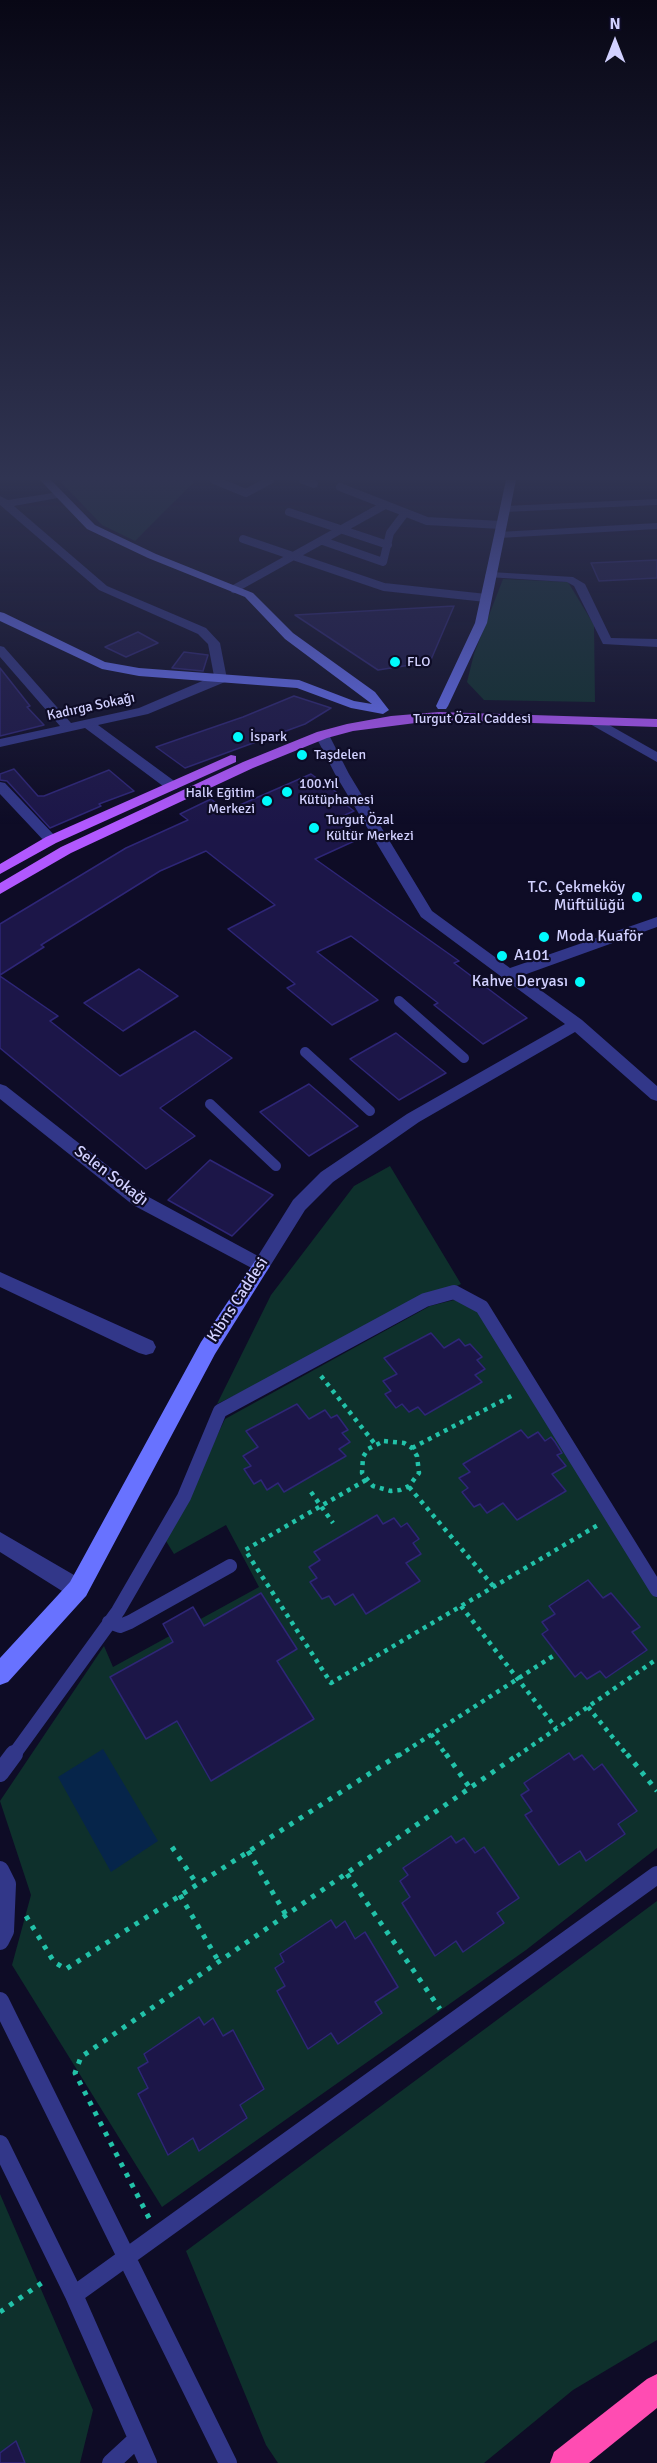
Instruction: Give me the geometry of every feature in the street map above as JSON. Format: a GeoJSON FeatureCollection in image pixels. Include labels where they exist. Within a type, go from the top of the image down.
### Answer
{"type":"FeatureCollection","features":[{"type":"Feature","properties":{"kind":"highway"},"geometry":{"type":"LineString","coordinates":[[565,2463],[657,2389]]}},
{"type":"Feature","properties":{"kind":"main road","name":"Turgut Özal Caddesi"},"geometry":{"type":"LineString","coordinates":[[440,711],[657,723]]}},
{"type":"Feature","properties":{"kind":"main road","name":"Turgut Özal Caddesi"},"geometry":{"type":"LineString","coordinates":[[0,870],[51,840],[172,786],[281,738],[346,717],[440,711],[657,714]]}},
{"type":"Feature","properties":{"kind":"main road","name":"Turgut Özal Caddesi"},"geometry":{"type":"LineString","coordinates":[[0,889],[66,850],[248,765],[322,735],[387,715]]}},
{"type":"Feature","properties":{"kind":"main road"},"geometry":{"type":"LineString","coordinates":[[172,786],[184,795]]}},
{"type":"Feature","properties":{"kind":"street"},"geometry":{"type":"LineString","coordinates":[[119,595],[202,632],[214,643],[220,679]]}},
{"type":"Feature","properties":{"kind":"street"},"geometry":{"type":"LineString","coordinates":[[249,595],[289,636],[371,695],[387,715]]}},
{"type":"Feature","properties":{"kind":"street"},"geometry":{"type":"LineString","coordinates":[[584,595],[607,641],[657,644]]}},
{"type":"Feature","properties":{"kind":"street"},"geometry":{"type":"LineString","coordinates":[[440,711],[481,623],[486,597]]}},
{"type":"Feature","properties":{"kind":"street"},"geometry":{"type":"LineString","coordinates":[[0,616],[102,665],[139,672],[299,684],[351,705],[387,715]]}},
{"type":"Feature","properties":{"kind":"street"},"geometry":{"type":"LineString","coordinates":[[0,650],[67,726]]}},
{"type":"Feature","properties":{"kind":"street","name":"Kadırga Sokağı"},"geometry":{"type":"LineString","coordinates":[[0,743],[67,726],[143,711],[220,679]]}},
{"type":"Feature","properties":{"kind":"street"},"geometry":{"type":"LineString","coordinates":[[595,721],[657,758]]}},
{"type":"Feature","properties":{"kind":"street"},"geometry":{"type":"LineString","coordinates":[[86,722],[172,786]]}},
{"type":"Feature","properties":{"kind":"street"},"geometry":{"type":"LineString","coordinates":[[322,735],[347,783],[426,914],[576,1024],[657,1095]]}},
{"type":"Feature","properties":{"kind":"street"},"geometry":{"type":"LineString","coordinates":[[0,786],[51,840]]}},
{"type":"Feature","properties":{"kind":"street"},"geometry":{"type":"LineString","coordinates":[[507,975],[657,922]]}},
{"type":"Feature","properties":{"kind":"street","name":"Kıbrıs Caddesi"},"geometry":{"type":"LineString","coordinates":[[0,1674],[78,1589],[208,1348],[299,1204],[327,1177],[413,1118],[576,1024]]}},
{"type":"Feature","properties":{"kind":"street","name":"Selen Sokağı"},"geometry":{"type":"LineString","coordinates":[[0,1090],[139,1200],[261,1266]]}},
{"type":"Feature","properties":{"kind":"street"},"geometry":{"type":"LineString","coordinates":[[0,1279],[146,1347]]}},
{"type":"Feature","properties":{"kind":"street"},"geometry":{"type":"LineString","coordinates":[[0,1541],[78,1589]]}},
{"type":"Feature","properties":{"kind":"lane"},"geometry":{"type":"LineString","coordinates":[[465,595],[486,597]]}},
{"type":"Feature","properties":{"kind":"lane"},"geometry":{"type":"LineString","coordinates":[[399,1001],[464,1058]]}},
{"type":"Feature","properties":{"kind":"lane"},"geometry":{"type":"LineString","coordinates":[[305,1052],[370,1111]]}},
{"type":"Feature","properties":{"kind":"lane"},"geometry":{"type":"LineString","coordinates":[[210,1104],[276,1166]]}},
{"type":"Feature","properties":{"kind":"lane"},"geometry":{"type":"LineString","coordinates":[[0,1773],[109,1622],[184,1497],[220,1411],[425,1300],[454,1292],[482,1307],[657,1590]]}},
{"type":"Feature","properties":{"kind":"lane"},"geometry":{"type":"LineString","coordinates":[[109,1622],[120,1626],[130,1622],[230,1566]]}},
{"type":"Feature","properties":{"kind":"lane"},"geometry":{"type":"LineString","coordinates":[[74,2295],[657,1875]]}},
{"type":"Feature","properties":{"kind":"lane"},"geometry":{"type":"LineString","coordinates":[[0,1941],[5,1931],[3,1877]]}},
{"type":"Feature","properties":{"kind":"lane"},"geometry":{"type":"LineString","coordinates":[[0,2001],[228,2463]]}},
{"type":"Feature","properties":{"kind":"lane"},"geometry":{"type":"LineString","coordinates":[[0,2144],[62,2269],[148,2463]]}},
{"type":"Feature","properties":{"kind":"lane"},"geometry":{"type":"LineString","coordinates":[[111,2463],[137,2439]]}},
{"type":"Feature","properties":{"kind":"path"},"geometry":{"type":"LineString","coordinates":[[310,1362],[375,1444]]}},
{"type":"Feature","properties":{"kind":"path"},"geometry":{"type":"LineString","coordinates":[[412,1448],[530,1385]]}},
{"type":"Feature","properties":{"kind":"path"},"geometry":{"type":"LineString","coordinates":[[394,1441],[412,1448],[420,1465],[419,1473],[409,1486],[391,1491],[373,1486],[366,1480],[362,1473],[363,1456],[375,1444],[394,1441]]}},
{"type":"Feature","properties":{"kind":"path"},"geometry":{"type":"LineString","coordinates":[[366,1480],[245,1550],[331,1683],[612,1517]]}},
{"type":"Feature","properties":{"kind":"path"},"geometry":{"type":"LineString","coordinates":[[409,1486],[494,1587]]}},
{"type":"Feature","properties":{"kind":"path"},"geometry":{"type":"LineString","coordinates":[[312,1492],[333,1523]]}},
{"type":"Feature","properties":{"kind":"path"},"geometry":{"type":"LineString","coordinates":[[462,1606],[556,1728]]}},
{"type":"Feature","properties":{"kind":"path"},"geometry":{"type":"LineString","coordinates":[[3,1877],[54,1962],[66,1969],[552,1656]]}},
{"type":"Feature","properties":{"kind":"path"},"geometry":{"type":"LineString","coordinates":[[158,2235],[75,2073],[81,2057],[657,1659]]}},
{"type":"Feature","properties":{"kind":"path"},"geometry":{"type":"LineString","coordinates":[[588,1707],[657,1791]]}},
{"type":"Feature","properties":{"kind":"path"},"geometry":{"type":"LineString","coordinates":[[432,1734],[470,1788]]}},
{"type":"Feature","properties":{"kind":"path"},"geometry":{"type":"LineString","coordinates":[[172,1847],[197,1884]]}},
{"type":"Feature","properties":{"kind":"path"},"geometry":{"type":"LineString","coordinates":[[248,1851],[286,1915]]}},
{"type":"Feature","properties":{"kind":"path"},"geometry":{"type":"LineString","coordinates":[[347,1874],[450,2024]]}},
{"type":"Feature","properties":{"kind":"path"},"geometry":{"type":"LineString","coordinates":[[180,1895],[219,1962]]}},
{"type":"Feature","properties":{"kind":"path"},"geometry":{"type":"LineString","coordinates":[[0,2312],[62,2269]]}},
{"type":"Feature","properties":{"kind":"green space"},"geometry":{"type":"Polygon","coordinates":[[[497,595],[576,595],[594,625],[595,702],[484,700],[467,682],[474,654],[497,595]]]}},
{"type":"Feature","properties":{"kind":"green space"},"geometry":{"type":"Polygon","coordinates":[[[390,1166],[461,1284],[217,1404],[271,1295],[354,1186],[390,1166]]]}},
{"type":"Feature","properties":{"kind":"green space"},"geometry":{"type":"Polygon","coordinates":[[[454,1300],[478,1309],[657,1598],[657,1848],[526,1950],[162,2207],[12,1965],[31,1895],[0,1801],[104,1646],[113,1667],[259,1587],[226,1525],[174,1554],[166,1541],[225,1419],[430,1306],[454,1300]]]}},
{"type":"Feature","properties":{"kind":"green space"},"geometry":{"type":"Polygon","coordinates":[[[657,1901],[657,2340],[573,2390],[484,2463],[278,2463],[266,2445],[186,2251],[657,1901]]]}},
{"type":"Feature","properties":{"kind":"green space"},"geometry":{"type":"Polygon","coordinates":[[[0,2194],[93,2410],[80,2463],[0,2463],[0,2194]]]}},
{"type":"Feature","properties":{"kind":"water"},"geometry":{"type":"Polygon","coordinates":[[[103,1749],[158,1841],[111,1872],[58,1777],[103,1749]]]}},
{"type":"Feature","properties":{"kind":"building"},"geometry":{"type":"Polygon","coordinates":[[[454,606],[430,662],[378,670],[295,615],[454,606]]]}},
{"type":"Feature","properties":{"kind":"building"},"geometry":{"type":"Polygon","coordinates":[[[138,632],[158,643],[126,657],[105,647],[138,632]]]}},
{"type":"Feature","properties":{"kind":"building"},"geometry":{"type":"Polygon","coordinates":[[[184,652],[208,655],[203,671],[172,668],[184,652]]]}},
{"type":"Feature","properties":{"kind":"building"},"geometry":{"type":"Polygon","coordinates":[[[0,668],[30,706],[27,707],[44,725],[0,736],[0,668]]]}},
{"type":"Feature","properties":{"kind":"building"},"geometry":{"type":"Polygon","coordinates":[[[294,696],[331,708],[305,724],[185,768],[156,747],[243,717],[294,696]]]}},
{"type":"Feature","properties":{"kind":"building"},"geometry":{"type":"Polygon","coordinates":[[[14,769],[38,796],[44,796],[109,770],[134,791],[99,804],[101,806],[50,828],[7,781],[0,780],[0,774],[14,769]]]}},
{"type":"Feature","properties":{"kind":"building"},"geometry":{"type":"Polygon","coordinates":[[[311,774],[339,794],[335,796],[354,811],[336,819],[361,838],[315,859],[459,961],[454,963],[527,1018],[483,1044],[434,1005],[438,1003],[351,936],[317,952],[378,1000],[332,1025],[287,988],[295,984],[228,929],[275,905],[206,851],[160,871],[41,945],[44,947],[0,975],[0,924],[126,848],[188,820],[180,814],[211,799],[226,811],[311,774]]]}},
{"type":"Feature","properties":{"kind":"building"},"geometry":{"type":"Polygon","coordinates":[[[139,969],[178,996],[123,1031],[84,1003],[139,969]]]}},
{"type":"Feature","properties":{"kind":"building"},"geometry":{"type":"Polygon","coordinates":[[[0,976],[58,1016],[50,1021],[120,1076],[195,1031],[232,1058],[160,1108],[195,1136],[146,1169],[0,1048],[0,976]]]}},
{"type":"Feature","properties":{"kind":"building"},"geometry":{"type":"Polygon","coordinates":[[[396,1033],[446,1073],[399,1100],[350,1059],[396,1033]]]}},
{"type":"Feature","properties":{"kind":"building"},"geometry":{"type":"Polygon","coordinates":[[[309,1084],[358,1126],[309,1156],[260,1112],[309,1084]]]}},
{"type":"Feature","properties":{"kind":"building"},"geometry":{"type":"Polygon","coordinates":[[[210,1160],[273,1195],[232,1236],[168,1200],[210,1160]]]}},
{"type":"Feature","properties":{"kind":"building"},"geometry":{"type":"Polygon","coordinates":[[[431,1333],[444,1348],[459,1339],[465,1346],[470,1344],[482,1357],[477,1360],[485,1369],[475,1375],[482,1382],[425,1415],[418,1407],[409,1412],[402,1404],[396,1408],[385,1394],[391,1391],[383,1381],[397,1374],[384,1358],[431,1333]]]}},
{"type":"Feature","properties":{"kind":"building"},"geometry":{"type":"Polygon","coordinates":[[[297,1404],[309,1419],[325,1410],[331,1418],[337,1415],[348,1430],[342,1433],[350,1442],[339,1449],[346,1456],[284,1492],[278,1483],[267,1490],[261,1480],[254,1484],[244,1469],[251,1466],[243,1456],[258,1447],[246,1431],[297,1404]]]}},
{"type":"Feature","properties":{"kind":"building"},"geometry":{"type":"Polygon","coordinates":[[[521,1430],[528,1438],[538,1432],[545,1441],[551,1437],[555,1442],[562,1453],[557,1455],[566,1466],[552,1474],[566,1491],[517,1520],[503,1503],[487,1513],[480,1504],[474,1507],[462,1492],[468,1488],[459,1478],[470,1472],[463,1464],[521,1430]]]}},
{"type":"Feature","properties":{"kind":"building"},"geometry":{"type":"Polygon","coordinates":[[[377,1515],[383,1524],[394,1518],[401,1527],[407,1523],[419,1539],[413,1543],[421,1554],[406,1563],[420,1581],[366,1614],[353,1594],[335,1605],[329,1596],[322,1599],[310,1582],[317,1578],[309,1567],[320,1560],[314,1552],[377,1515]]]}},
{"type":"Feature","properties":{"kind":"building"},"geometry":{"type":"Polygon","coordinates":[[[588,1580],[603,1598],[611,1593],[640,1627],[632,1632],[647,1650],[606,1678],[600,1671],[587,1679],[581,1672],[575,1677],[542,1634],[548,1630],[542,1622],[555,1614],[549,1606],[588,1580]]]}},
{"type":"Feature","properties":{"kind":"building"},"geometry":{"type":"Polygon","coordinates":[[[261,1593],[297,1649],[277,1661],[314,1719],[211,1781],[177,1721],[146,1739],[110,1677],[173,1642],[163,1624],[193,1607],[204,1626],[261,1593]]]}},
{"type":"Feature","properties":{"kind":"building"},"geometry":{"type":"Polygon","coordinates":[[[569,1753],[574,1760],[582,1755],[594,1770],[602,1764],[637,1811],[618,1824],[625,1834],[586,1861],[580,1851],[559,1865],[525,1815],[532,1811],[521,1795],[529,1790],[524,1783],[569,1753]]]}},
{"type":"Feature","properties":{"kind":"building"},"geometry":{"type":"Polygon","coordinates":[[[451,1836],[456,1843],[464,1838],[475,1853],[484,1847],[519,1898],[497,1913],[504,1923],[463,1952],[456,1941],[435,1956],[402,1903],[410,1897],[400,1881],[408,1875],[403,1868],[451,1836]]]}},
{"type":"Feature","properties":{"kind":"building"},"geometry":{"type":"Polygon","coordinates":[[[331,1920],[336,1928],[345,1921],[355,1939],[365,1932],[398,1987],[375,2002],[382,2013],[338,2044],[331,2033],[308,2049],[277,1991],[285,1986],[275,1968],[284,1962],[280,1954],[331,1920]]]}},
{"type":"Feature","properties":{"kind":"building"},"geometry":{"type":"Polygon","coordinates":[[[199,2017],[204,2025],[213,2018],[223,2036],[233,2030],[264,2089],[240,2105],[247,2118],[199,2151],[193,2138],[168,2155],[138,2094],[148,2088],[138,2068],[148,2062],[144,2054],[199,2017]]]}},
{"type":"Feature","properties":{"kind":"building"},"geometry":{"type":"Polygon","coordinates":[[[16,2441],[25,2463],[0,2463],[0,2453],[16,2441]]]}},
{"type":"Feature","properties":{"kind":"place","name":"FLO"},"geometry":{"type":"Point","coordinates":[395,662]}},
{"type":"Feature","properties":{"kind":"place","name":"İspark"},"geometry":{"type":"Point","coordinates":[238,737]}},
{"type":"Feature","properties":{"kind":"place","name":"Taşdelen"},"geometry":{"type":"Point","coordinates":[302,755]}},
{"type":"Feature","properties":{"kind":"place","name":"100.Yıl Kütüphanesi"},"geometry":{"type":"Point","coordinates":[287,792]}},
{"type":"Feature","properties":{"kind":"place","name":"Halk Eğitim Merkezi"},"geometry":{"type":"Point","coordinates":[267,801]}},
{"type":"Feature","properties":{"kind":"place","name":"Turgut Özal Kültür Merkezi"},"geometry":{"type":"Point","coordinates":[314,828]}},
{"type":"Feature","properties":{"kind":"place","name":"T.C. Çekmeköy Müftülüğü"},"geometry":{"type":"Point","coordinates":[637,897]}},
{"type":"Feature","properties":{"kind":"place","name":"Moda Kuaför"},"geometry":{"type":"Point","coordinates":[544,937]}},
{"type":"Feature","properties":{"kind":"place","name":"A101"},"geometry":{"type":"Point","coordinates":[502,956]}},
{"type":"Feature","properties":{"kind":"place","name":"Kahve Deryası"},"geometry":{"type":"Point","coordinates":[580,982]}}]}
